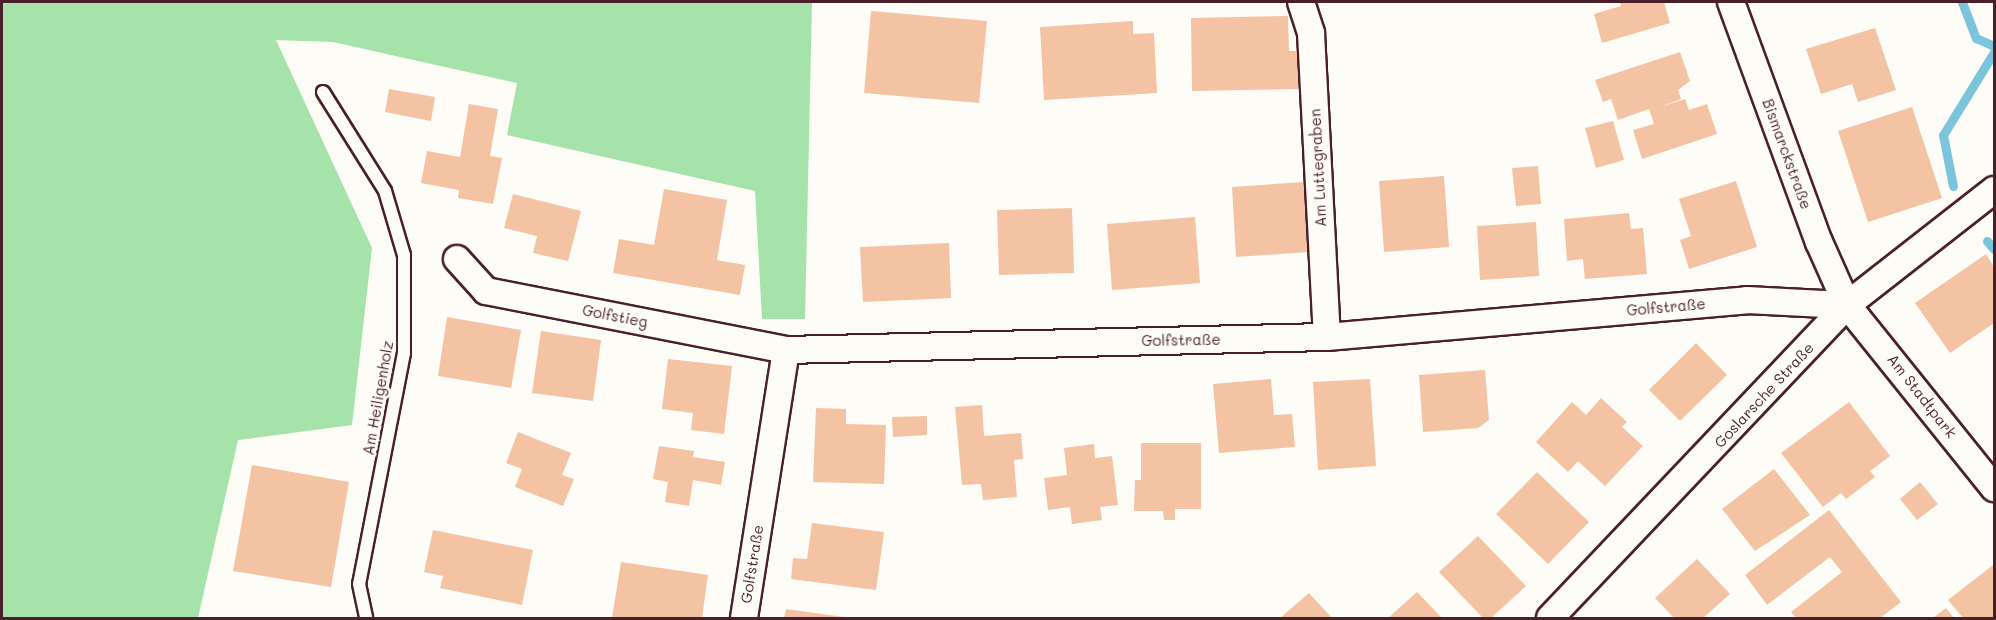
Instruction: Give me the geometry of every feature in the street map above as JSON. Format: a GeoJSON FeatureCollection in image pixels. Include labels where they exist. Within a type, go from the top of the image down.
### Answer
{"type":"FeatureCollection","features":[{"type":"Feature","properties":{"kind":"street","name":"Am Luttegraben"},"geometry":{"type":"LineString","coordinates":[[1301,2],[1311,33],[1327,337]]}},
{"type":"Feature","properties":{"kind":"street","name":"Bismarckstraße"},"geometry":{"type":"LineString","coordinates":[[1731,2],[1818,242],[1847,305]]}},
{"type":"Feature","properties":{"kind":"street","name":"Goslarsche Straße"},"geometry":{"type":"LineString","coordinates":[[1550,618],[1847,305],[1995,190]]}},
{"type":"Feature","properties":{"kind":"street","name":"Golfstieg"},"geometry":{"type":"LineString","coordinates":[[457,259],[486,291],[786,350]]}},
{"type":"Feature","properties":{"kind":"street","name":"Golfstraße"},"geometry":{"type":"LineString","coordinates":[[744,618],[786,350],[1327,337],[1747,300],[1847,305]]}},
{"type":"Feature","properties":{"kind":"street","name":"Am Stadtpark"},"geometry":{"type":"LineString","coordinates":[[1847,305],[1995,488]]}},
{"type":"Feature","properties":{"kind":"lane","name":"Am Heiligenholz"},"geometry":{"type":"LineString","coordinates":[[323,92],[385,191],[405,255],[404,353],[359,585],[366,618]]}},
{"type":"Feature","properties":{"kind":"green space"},"geometry":{"type":"Polygon","coordinates":[[[2,2],[812,2],[805,319],[762,319],[755,191],[507,135],[517,83],[333,42],[276,40],[372,248],[352,425],[238,440],[198,618],[2,618],[2,2]]]}},
{"type":"Feature","properties":{"kind":"building"},"geometry":{"type":"Polygon","coordinates":[[[1620,2],[1664,2],[1670,23],[1602,43],[1594,14],[1621,6],[1620,2]]]}},
{"type":"Feature","properties":{"kind":"building"},"geometry":{"type":"Polygon","coordinates":[[[871,11],[987,21],[979,103],[864,93],[871,11]]]}},
{"type":"Feature","properties":{"kind":"building"},"geometry":{"type":"Polygon","coordinates":[[[1288,16],[1289,51],[1298,51],[1298,89],[1192,91],[1191,18],[1288,16]]]}},
{"type":"Feature","properties":{"kind":"building"},"geometry":{"type":"Polygon","coordinates":[[[1133,21],[1133,34],[1154,33],[1157,93],[1044,100],[1040,27],[1133,21]]]}},
{"type":"Feature","properties":{"kind":"building"},"geometry":{"type":"Polygon","coordinates":[[[1875,28],[1896,90],[1858,102],[1852,84],[1821,94],[1806,49],[1875,28]]]}},
{"type":"Feature","properties":{"kind":"building"},"geometry":{"type":"Polygon","coordinates":[[[1680,52],[1690,81],[1678,90],[1681,99],[1660,107],[1685,99],[1689,110],[1707,104],[1717,134],[1642,159],[1633,130],[1654,124],[1649,109],[1618,120],[1611,99],[1603,102],[1595,80],[1680,52]]]}},
{"type":"Feature","properties":{"kind":"building"},"geometry":{"type":"Polygon","coordinates":[[[389,89],[435,97],[431,121],[385,112],[389,89]]]}},
{"type":"Feature","properties":{"kind":"building"},"geometry":{"type":"Polygon","coordinates":[[[469,104],[498,109],[490,156],[502,158],[493,204],[458,198],[459,190],[421,183],[427,151],[460,157],[469,104]]]}},
{"type":"Feature","properties":{"kind":"building"},"geometry":{"type":"Polygon","coordinates":[[[1912,107],[1942,198],[1868,222],[1838,131],[1912,107]]]}},
{"type":"Feature","properties":{"kind":"building"},"geometry":{"type":"Polygon","coordinates":[[[1613,121],[1624,160],[1596,168],[1585,128],[1613,121]]]}},
{"type":"Feature","properties":{"kind":"building"},"geometry":{"type":"Polygon","coordinates":[[[1538,166],[1541,204],[1516,206],[1512,168],[1538,166]]]}},
{"type":"Feature","properties":{"kind":"building"},"geometry":{"type":"Polygon","coordinates":[[[1444,176],[1449,247],[1384,252],[1379,181],[1444,176]]]}},
{"type":"Feature","properties":{"kind":"building"},"geometry":{"type":"Polygon","coordinates":[[[1736,181],[1757,247],[1689,269],[1680,240],[1691,236],[1679,199],[1736,181]]]}},
{"type":"Feature","properties":{"kind":"building"},"geometry":{"type":"Polygon","coordinates":[[[1304,182],[1308,252],[1236,257],[1232,187],[1304,182]]]}},
{"type":"Feature","properties":{"kind":"building"},"geometry":{"type":"Polygon","coordinates":[[[664,189],[727,200],[717,260],[745,265],[740,295],[613,273],[619,239],[654,245],[664,189]]]}},
{"type":"Feature","properties":{"kind":"building"},"geometry":{"type":"Polygon","coordinates":[[[513,194],[581,211],[568,261],[533,253],[537,236],[504,228],[513,194]]]}},
{"type":"Feature","properties":{"kind":"building"},"geometry":{"type":"Polygon","coordinates":[[[1072,208],[1074,273],[999,275],[997,210],[1072,208]]]}},
{"type":"Feature","properties":{"kind":"building"},"geometry":{"type":"Polygon","coordinates":[[[1629,213],[1631,229],[1643,228],[1647,274],[1585,279],[1583,259],[1567,261],[1564,219],[1629,213]]]}},
{"type":"Feature","properties":{"kind":"building"},"geometry":{"type":"Polygon","coordinates":[[[1195,217],[1200,283],[1112,290],[1107,224],[1195,217]]]}},
{"type":"Feature","properties":{"kind":"building"},"geometry":{"type":"Polygon","coordinates":[[[1536,222],[1539,276],[1480,280],[1477,226],[1536,222]]]}},
{"type":"Feature","properties":{"kind":"building"},"geometry":{"type":"Polygon","coordinates":[[[949,243],[951,298],[863,302],[860,247],[949,243]]]}},
{"type":"Feature","properties":{"kind":"building"},"geometry":{"type":"Polygon","coordinates":[[[1986,254],[1994,267],[1994,323],[1950,353],[1915,303],[1986,254]]]}},
{"type":"Feature","properties":{"kind":"building"},"geometry":{"type":"Polygon","coordinates":[[[447,317],[521,330],[511,388],[438,376],[447,317]]]}},
{"type":"Feature","properties":{"kind":"building"},"geometry":{"type":"Polygon","coordinates":[[[541,331],[601,340],[593,401],[532,393],[541,331]]]}},
{"type":"Feature","properties":{"kind":"building"},"geometry":{"type":"Polygon","coordinates":[[[1696,343],[1727,375],[1680,421],[1649,390],[1696,343]]]}},
{"type":"Feature","properties":{"kind":"building"},"geometry":{"type":"Polygon","coordinates":[[[668,359],[732,366],[724,434],[691,430],[693,413],[662,409],[668,359]]]}},
{"type":"Feature","properties":{"kind":"building"},"geometry":{"type":"Polygon","coordinates":[[[1485,370],[1489,420],[1478,428],[1423,432],[1419,375],[1485,370]]]}},
{"type":"Feature","properties":{"kind":"building"},"geometry":{"type":"Polygon","coordinates":[[[1271,379],[1274,415],[1292,414],[1295,447],[1219,453],[1213,384],[1271,379]]]}},
{"type":"Feature","properties":{"kind":"building"},"geometry":{"type":"Polygon","coordinates":[[[1370,379],[1376,466],[1318,470],[1313,382],[1370,379]]]}},
{"type":"Feature","properties":{"kind":"building"},"geometry":{"type":"Polygon","coordinates":[[[1601,398],[1627,422],[1622,427],[1643,446],[1605,486],[1578,461],[1568,472],[1536,442],[1572,402],[1586,415],[1601,398]]]}},
{"type":"Feature","properties":{"kind":"building"},"geometry":{"type":"Polygon","coordinates":[[[1849,402],[1890,456],[1870,471],[1875,477],[1846,499],[1841,493],[1823,507],[1781,453],[1849,402]]]}},
{"type":"Feature","properties":{"kind":"building"},"geometry":{"type":"Polygon","coordinates":[[[982,405],[984,436],[1021,433],[1023,459],[1014,460],[1017,497],[983,500],[981,484],[962,485],[955,407],[982,405]]]}},
{"type":"Feature","properties":{"kind":"building"},"geometry":{"type":"Polygon","coordinates":[[[816,408],[846,409],[846,424],[886,425],[884,484],[813,482],[816,408]]]}},
{"type":"Feature","properties":{"kind":"building"},"geometry":{"type":"Polygon","coordinates":[[[927,416],[927,435],[893,437],[892,417],[927,416]]]}},
{"type":"Feature","properties":{"kind":"building"},"geometry":{"type":"Polygon","coordinates":[[[518,432],[571,453],[562,475],[574,479],[563,506],[515,487],[522,469],[506,463],[518,432]]]}},
{"type":"Feature","properties":{"kind":"building"},"geometry":{"type":"Polygon","coordinates":[[[1141,443],[1201,443],[1201,509],[1175,509],[1175,520],[1164,520],[1163,511],[1134,511],[1135,480],[1141,480],[1141,443]]]}},
{"type":"Feature","properties":{"kind":"building"},"geometry":{"type":"Polygon","coordinates":[[[1094,444],[1095,458],[1112,456],[1118,505],[1100,507],[1102,520],[1072,524],[1070,507],[1048,510],[1044,478],[1067,475],[1064,448],[1094,444]]]}},
{"type":"Feature","properties":{"kind":"building"},"geometry":{"type":"Polygon","coordinates":[[[659,446],[694,451],[693,457],[725,462],[721,485],[693,480],[689,506],[665,502],[668,482],[653,479],[659,446]]]}},
{"type":"Feature","properties":{"kind":"building"},"geometry":{"type":"Polygon","coordinates":[[[252,465],[349,482],[331,587],[233,571],[252,465]]]}},
{"type":"Feature","properties":{"kind":"building"},"geometry":{"type":"Polygon","coordinates":[[[1774,469],[1810,515],[1755,551],[1722,509],[1774,469]]]}},
{"type":"Feature","properties":{"kind":"building"},"geometry":{"type":"Polygon","coordinates":[[[1537,472],[1589,522],[1548,564],[1496,514],[1537,472]]]}},
{"type":"Feature","properties":{"kind":"building"},"geometry":{"type":"Polygon","coordinates":[[[1920,482],[1938,504],[1917,520],[1900,499],[1920,482]]]}},
{"type":"Feature","properties":{"kind":"building"},"geometry":{"type":"Polygon","coordinates":[[[1829,510],[1901,602],[1880,618],[1796,618],[1791,612],[1842,572],[1830,557],[1767,605],[1745,575],[1829,510]]]}},
{"type":"Feature","properties":{"kind":"building"},"geometry":{"type":"Polygon","coordinates":[[[812,523],[884,532],[876,590],[791,579],[793,558],[807,559],[812,523]]]}},
{"type":"Feature","properties":{"kind":"building"},"geometry":{"type":"Polygon","coordinates":[[[433,530],[533,550],[522,605],[440,588],[443,576],[424,572],[433,530]]]}},
{"type":"Feature","properties":{"kind":"building"},"geometry":{"type":"Polygon","coordinates":[[[1478,536],[1526,586],[1491,618],[1483,618],[1439,572],[1478,536]]]}},
{"type":"Feature","properties":{"kind":"building"},"geometry":{"type":"Polygon","coordinates":[[[1697,559],[1730,594],[1703,618],[1674,618],[1655,598],[1697,559]]]}},
{"type":"Feature","properties":{"kind":"building"},"geometry":{"type":"Polygon","coordinates":[[[621,562],[708,575],[702,618],[612,618],[621,562]]]}},
{"type":"Feature","properties":{"kind":"building"},"geometry":{"type":"Polygon","coordinates":[[[1993,565],[1994,618],[1963,618],[1948,600],[1993,565]]]}},
{"type":"Feature","properties":{"kind":"building"},"geometry":{"type":"Polygon","coordinates":[[[1417,592],[1442,618],[1388,618],[1417,592]]]}},
{"type":"Feature","properties":{"kind":"building"},"geometry":{"type":"Polygon","coordinates":[[[1309,593],[1332,618],[1280,618],[1309,593]]]}},
{"type":"Feature","properties":{"kind":"building"},"geometry":{"type":"Polygon","coordinates":[[[1946,608],[1954,618],[1933,618],[1946,608]]]}},
{"type":"Feature","properties":{"kind":"building"},"geometry":{"type":"Polygon","coordinates":[[[786,609],[844,617],[844,618],[784,618],[786,609]]]}},
{"type":"Feature","properties":{"kind":"waterway"},"geometry":{"type":"LineString","coordinates":[[1962,2],[1976,38],[1994,46]]}},
{"type":"Feature","properties":{"kind":"waterway"},"geometry":{"type":"LineString","coordinates":[[1953,186],[1943,135],[1994,52]]}},
{"type":"Feature","properties":{"kind":"waterway"},"geometry":{"type":"LineString","coordinates":[[1987,241],[1994,249]]}}]}
